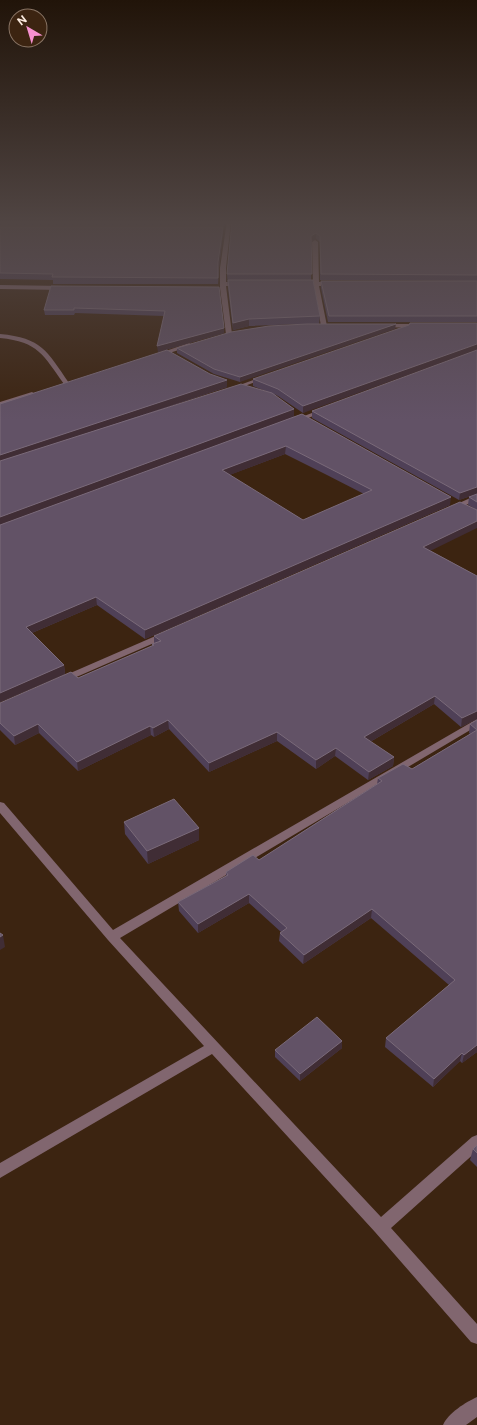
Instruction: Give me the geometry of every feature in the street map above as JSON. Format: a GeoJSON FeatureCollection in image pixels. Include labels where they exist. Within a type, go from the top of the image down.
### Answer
{"type":"FeatureCollection","features":[{"type":"Feature","properties":{"kind":"street"},"geometry":{"type":"LineString","coordinates":[[36,288],[72,288]]}},
{"type":"Feature","properties":{"kind":"street"},"geometry":{"type":"LineString","coordinates":[[223,288],[229,334]]}},
{"type":"Feature","properties":{"kind":"street"},"geometry":{"type":"LineString","coordinates":[[316,326],[327,326],[317,288]]}},
{"type":"Feature","properties":{"kind":"street"},"geometry":{"type":"LineString","coordinates":[[375,326],[430,326]]}},
{"type":"Feature","properties":{"kind":"street"},"geometry":{"type":"LineString","coordinates":[[391,334],[414,326]]}},
{"type":"Feature","properties":{"kind":"street"},"geometry":{"type":"LineString","coordinates":[[0,336],[29,340],[41,348],[66,383]]}},
{"type":"Feature","properties":{"kind":"street"},"geometry":{"type":"LineString","coordinates":[[153,356],[170,354],[196,343]]}},
{"type":"Feature","properties":{"kind":"street"},"geometry":{"type":"LineString","coordinates":[[226,387],[242,386],[272,375]]}},
{"type":"Feature","properties":{"kind":"street"},"geometry":{"type":"LineString","coordinates":[[59,386],[74,381]]}},
{"type":"Feature","properties":{"kind":"street"},"geometry":{"type":"LineString","coordinates":[[242,386],[256,390]]}},
{"type":"Feature","properties":{"kind":"street"},"geometry":{"type":"LineString","coordinates":[[0,404],[37,392]]}},
{"type":"Feature","properties":{"kind":"street"},"geometry":{"type":"LineString","coordinates":[[289,424],[332,407]]}},
{"type":"Feature","properties":{"kind":"street"},"geometry":{"type":"LineString","coordinates":[[445,512],[477,497]]}},
{"type":"Feature","properties":{"kind":"street"},"geometry":{"type":"LineString","coordinates":[[51,685],[175,631]]}},
{"type":"Feature","properties":{"kind":"street"},"geometry":{"type":"LineString","coordinates":[[112,937],[477,722]]}},
{"type":"Feature","properties":{"kind":"street"},"geometry":{"type":"LineString","coordinates":[[0,806],[112,937],[380,1227],[477,1336]]}},
{"type":"Feature","properties":{"kind":"street"},"geometry":{"type":"LineString","coordinates":[[0,1171],[213,1047]]}},
{"type":"Feature","properties":{"kind":"street"},"geometry":{"type":"LineString","coordinates":[[380,1227],[477,1142]]}},
{"type":"Feature","properties":{"kind":"street"},"geometry":{"type":"LineString","coordinates":[[452,1425],[477,1406]]}},
{"type":"Feature","properties":{"kind":"building"},"geometry":{"type":"Polygon","coordinates":[[[51,288],[219,288],[224,328],[157,346],[165,311],[74,308],[74,310],[44,310],[51,288]]]}},
{"type":"Feature","properties":{"kind":"building"},"geometry":{"type":"Polygon","coordinates":[[[229,288],[314,288],[320,316],[249,319],[233,323],[229,288]]]}},
{"type":"Feature","properties":{"kind":"building"},"geometry":{"type":"Polygon","coordinates":[[[322,288],[477,288],[477,316],[329,316],[322,288]]]}},
{"type":"Feature","properties":{"kind":"building"},"geometry":{"type":"Polygon","coordinates":[[[410,323],[477,323],[477,344],[303,406],[278,389],[253,379],[409,325],[410,323]]]}},
{"type":"Feature","properties":{"kind":"building"},"geometry":{"type":"Polygon","coordinates":[[[307,324],[396,324],[240,377],[214,369],[177,348],[231,332],[269,326],[307,324]]]}},
{"type":"Feature","properties":{"kind":"building"},"geometry":{"type":"Polygon","coordinates":[[[167,350],[210,374],[227,380],[0,455],[0,404],[167,350]]]}},
{"type":"Feature","properties":{"kind":"building"},"geometry":{"type":"Polygon","coordinates":[[[477,350],[477,487],[460,493],[312,411],[477,350]]]}},
{"type":"Feature","properties":{"kind":"building"},"geometry":{"type":"Polygon","coordinates":[[[241,384],[272,393],[294,409],[0,517],[0,461],[241,384]]]}},
{"type":"Feature","properties":{"kind":"building"},"geometry":{"type":"Polygon","coordinates":[[[302,414],[451,497],[145,630],[96,597],[26,627],[64,665],[0,693],[0,525],[302,414]],[[286,446],[222,470],[303,520],[372,490],[286,446]]]}},
{"type":"Feature","properties":{"kind":"building"},"geometry":{"type":"Polygon","coordinates":[[[477,494],[477,502],[469,497],[477,494]]]}},
{"type":"Feature","properties":{"kind":"building"},"geometry":{"type":"Polygon","coordinates":[[[460,502],[477,510],[477,521],[423,547],[477,576],[477,711],[462,718],[435,696],[364,737],[394,757],[369,772],[336,748],[316,760],[277,732],[209,763],[168,720],[153,728],[150,726],[77,762],[38,724],[14,736],[0,723],[0,703],[71,672],[78,678],[154,645],[152,644],[161,641],[154,636],[460,502]]]}},
{"type":"Feature","properties":{"kind":"building"},"geometry":{"type":"Polygon","coordinates":[[[477,720],[477,730],[470,724],[477,720]]]}},
{"type":"Feature","properties":{"kind":"building"},"geometry":{"type":"Polygon","coordinates":[[[477,730],[477,1045],[464,1055],[462,1053],[434,1079],[386,1038],[455,980],[372,909],[304,955],[280,933],[287,928],[249,894],[198,924],[178,902],[228,875],[226,872],[253,855],[259,860],[382,781],[378,778],[403,764],[412,769],[477,730]]]}},
{"type":"Feature","properties":{"kind":"building"},"geometry":{"type":"Polygon","coordinates":[[[174,799],[199,828],[147,851],[124,822],[174,799]]]}},
{"type":"Feature","properties":{"kind":"building"},"geometry":{"type":"Polygon","coordinates":[[[317,1017],[342,1041],[300,1074],[275,1050],[317,1017]]]}},
{"type":"Feature","properties":{"kind":"building"},"geometry":{"type":"Polygon","coordinates":[[[477,1145],[477,1153],[473,1149],[477,1145]]]}}]}
